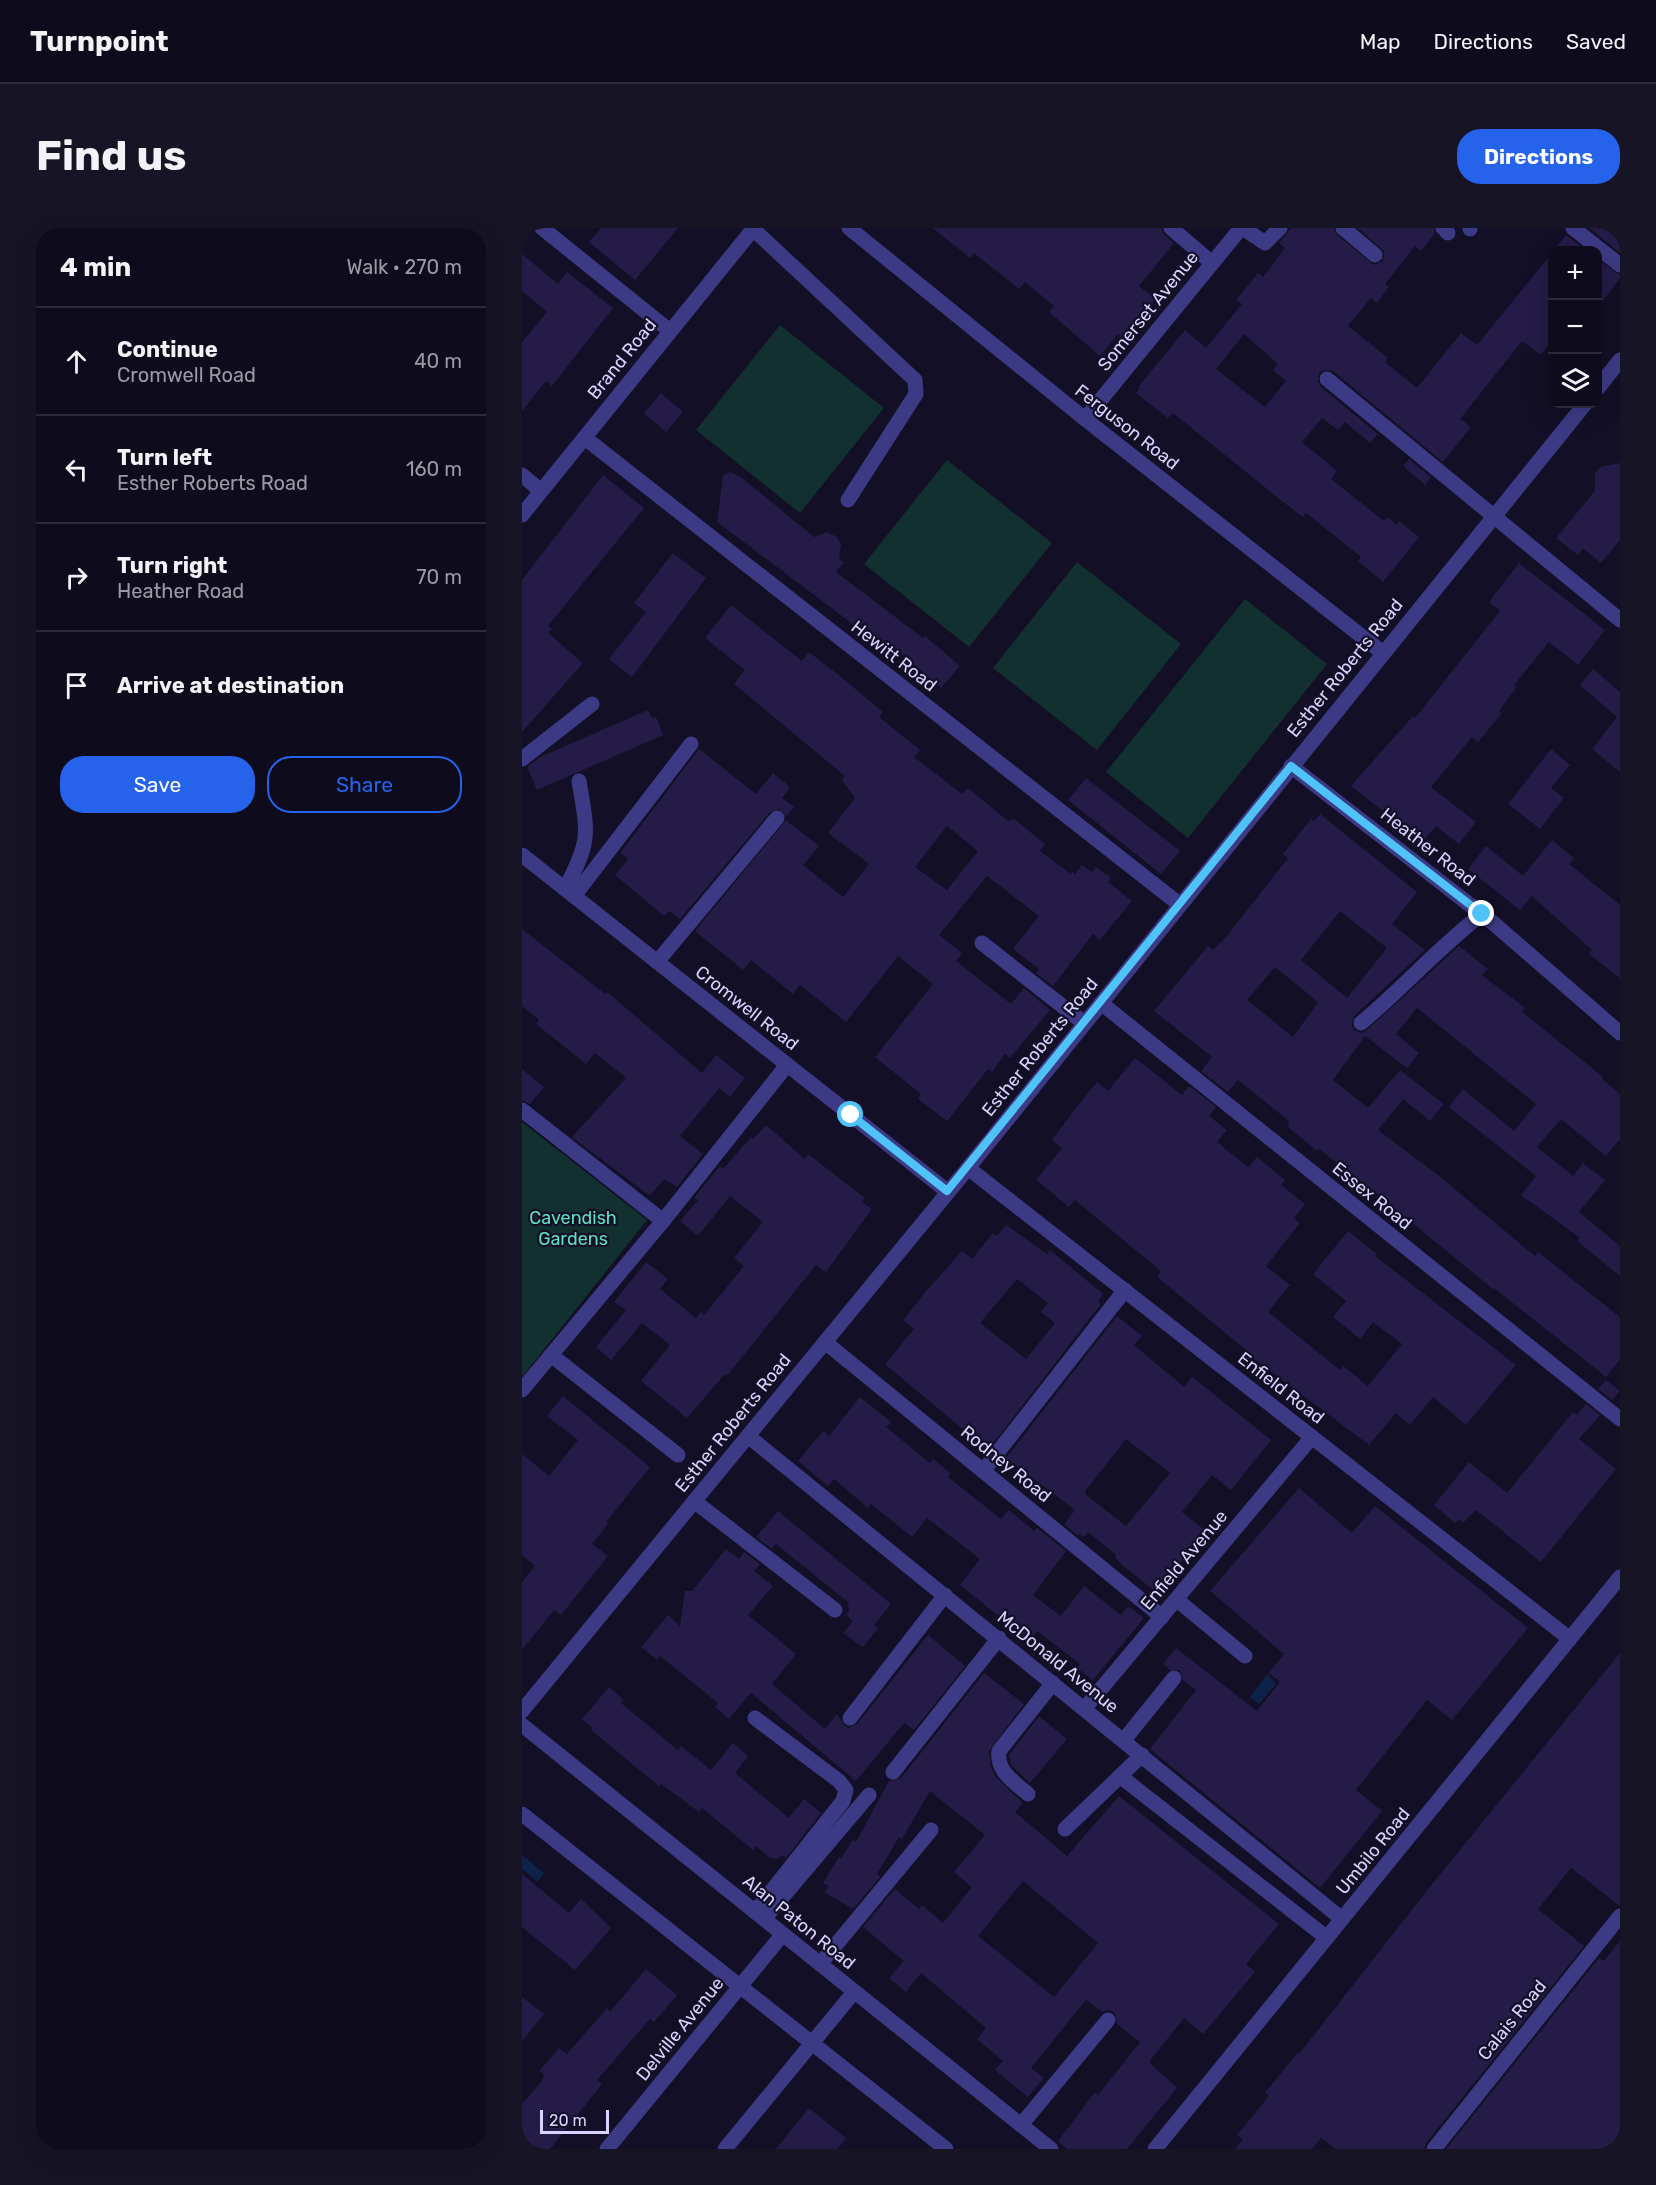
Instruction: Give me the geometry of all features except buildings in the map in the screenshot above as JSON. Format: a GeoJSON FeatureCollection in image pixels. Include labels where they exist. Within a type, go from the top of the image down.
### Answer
{"type":"FeatureCollection","features":[{"type":"Feature","properties":{"kind":"street"},"geometry":{"type":"LineString","coordinates":[[542,228],[670,331]]}},
{"type":"Feature","properties":{"kind":"street","name":"Ferguson Road"},"geometry":{"type":"LineString","coordinates":[[849,228],[1085,419],[1383,653]]}},
{"type":"Feature","properties":{"kind":"street"},"geometry":{"type":"LineString","coordinates":[[1171,228],[1212,262]]}},
{"type":"Feature","properties":{"kind":"street"},"geometry":{"type":"LineString","coordinates":[[1242,228],[1265,243],[1280,228]]}},
{"type":"Feature","properties":{"kind":"street","name":"Somerset Avenue"},"geometry":{"type":"LineString","coordinates":[[1085,419],[1242,228]]}},
{"type":"Feature","properties":{"kind":"street"},"geometry":{"type":"LineString","coordinates":[[1343,228],[1375,255]]}},
{"type":"Feature","properties":{"kind":"street"},"geometry":{"type":"LineString","coordinates":[[1574,228],[1620,265]]}},
{"type":"Feature","properties":{"kind":"street"},"geometry":{"type":"LineString","coordinates":[[753,229],[915,380],[916,394],[848,500]]}},
{"type":"Feature","properties":{"kind":"street","name":"Brand Road"},"geometry":{"type":"LineString","coordinates":[[522,515],[753,229]]}},
{"type":"Feature","properties":{"kind":"street"},"geometry":{"type":"LineString","coordinates":[[1602,382],[1620,360]]}},
{"type":"Feature","properties":{"kind":"street"},"geometry":{"type":"LineString","coordinates":[[1327,379],[1620,620]]}},
{"type":"Feature","properties":{"kind":"street","name":"Esther Roberts Road"},"geometry":{"type":"LineString","coordinates":[[522,1711],[968,1167],[1582,408]]}},
{"type":"Feature","properties":{"kind":"street","name":"Hewitt Road"},"geometry":{"type":"LineString","coordinates":[[585,438],[1179,904]]}},
{"type":"Feature","properties":{"kind":"street"},"geometry":{"type":"LineString","coordinates":[[522,475],[542,491]]}},
{"type":"Feature","properties":{"kind":"street"},"geometry":{"type":"LineString","coordinates":[[522,759],[592,704]]}},
{"type":"Feature","properties":{"kind":"street"},"geometry":{"type":"LineString","coordinates":[[569,892],[691,744]]}},
{"type":"Feature","properties":{"kind":"street","name":"Heather Road"},"geometry":{"type":"LineString","coordinates":[[1291,766],[1482,914],[1537,959],[1620,1033]]}},
{"type":"Feature","properties":{"kind":"street"},"geometry":{"type":"LineString","coordinates":[[569,892],[586,839],[579,781]]}},
{"type":"Feature","properties":{"kind":"street"},"geometry":{"type":"LineString","coordinates":[[657,962],[777,818]]}},
{"type":"Feature","properties":{"kind":"street","name":"Cromwell Road"},"geometry":{"type":"LineString","coordinates":[[522,855],[947,1191]]}},
{"type":"Feature","properties":{"kind":"street"},"geometry":{"type":"LineString","coordinates":[[1361,1023],[1403,988],[1447,941],[1482,914]]}},
{"type":"Feature","properties":{"kind":"street"},"geometry":{"type":"LineString","coordinates":[[982,943],[1084,1023]]}},
{"type":"Feature","properties":{"kind":"street","name":"Essex Road"},"geometry":{"type":"LineString","coordinates":[[1101,1002],[1620,1419]]}},
{"type":"Feature","properties":{"kind":"street"},"geometry":{"type":"LineString","coordinates":[[522,1390],[663,1221],[787,1065]]}},
{"type":"Feature","properties":{"kind":"street"},"geometry":{"type":"LineString","coordinates":[[522,1110],[663,1221]]}},
{"type":"Feature","properties":{"kind":"street","name":"Enfield Road"},"geometry":{"type":"LineString","coordinates":[[968,1167],[1570,1639]]}},
{"type":"Feature","properties":{"kind":"street"},"geometry":{"type":"LineString","coordinates":[[983,1471],[1125,1290]]}},
{"type":"Feature","properties":{"kind":"street","name":"Rodney Road"},"geometry":{"type":"LineString","coordinates":[[825,1342],[1162,1617]]}},
{"type":"Feature","properties":{"kind":"street"},"geometry":{"type":"LineString","coordinates":[[551,1355],[678,1455]]}},
{"type":"Feature","properties":{"kind":"street","name":"McDonald Avenue"},"geometry":{"type":"LineString","coordinates":[[748,1436],[1342,1919]]}},
{"type":"Feature","properties":{"kind":"street","name":"Enfield Avenue"},"geometry":{"type":"LineString","coordinates":[[1085,1708],[1312,1437]]}},
{"type":"Feature","properties":{"kind":"street"},"geometry":{"type":"LineString","coordinates":[[694,1501],[835,1610]]}},
{"type":"Feature","properties":{"kind":"street","name":"Umbilo Road"},"geometry":{"type":"LineString","coordinates":[[1155,2149],[1620,1577]]}},
{"type":"Feature","properties":{"kind":"street"},"geometry":{"type":"LineString","coordinates":[[850,1718],[945,1595]]}},
{"type":"Feature","properties":{"kind":"street"},"geometry":{"type":"LineString","coordinates":[[1177,1599],[1245,1656]]}},
{"type":"Feature","properties":{"kind":"street"},"geometry":{"type":"LineString","coordinates":[[893,1772],[999,1638]]}},
{"type":"Feature","properties":{"kind":"street"},"geometry":{"type":"LineString","coordinates":[[1124,1740],[1174,1678]]}},
{"type":"Feature","properties":{"kind":"street"},"geometry":{"type":"LineString","coordinates":[[1028,1794],[1002,1770],[997,1761],[999,1751],[1053,1683]]}},
{"type":"Feature","properties":{"kind":"street"},"geometry":{"type":"LineString","coordinates":[[755,1718],[839,1781],[846,1790],[843,1801],[760,1916]]}},
{"type":"Feature","properties":{"kind":"street","name":"Alan Paton Road"},"geometry":{"type":"LineString","coordinates":[[522,1725],[1051,2149]]}},
{"type":"Feature","properties":{"kind":"street"},"geometry":{"type":"LineString","coordinates":[[1065,1829],[1142,1755]]}},
{"type":"Feature","properties":{"kind":"street"},"geometry":{"type":"LineString","coordinates":[[1120,1776],[1327,1938]]}},
{"type":"Feature","properties":{"kind":"street"},"geometry":{"type":"LineString","coordinates":[[760,1916],[869,1795]]}},
{"type":"Feature","properties":{"kind":"street"},"geometry":{"type":"LineString","coordinates":[[522,1814],[946,2149]]}},
{"type":"Feature","properties":{"kind":"street"},"geometry":{"type":"LineString","coordinates":[[820,1964],[931,1830]]}},
{"type":"Feature","properties":{"kind":"street","name":"Calais Road"},"geometry":{"type":"LineString","coordinates":[[1434,2149],[1620,1916]]}},
{"type":"Feature","properties":{"kind":"street","name":"Delville Avenue"},"geometry":{"type":"LineString","coordinates":[[607,2149],[783,1934]]}},
{"type":"Feature","properties":{"kind":"street"},"geometry":{"type":"LineString","coordinates":[[725,2149],[854,1992]]}},
{"type":"Feature","properties":{"kind":"street"},"geometry":{"type":"LineString","coordinates":[[1022,2125],[1108,2020]]}},
{"type":"Feature","properties":{"kind":"green space"},"geometry":{"type":"Polygon","coordinates":[[[780,325],[884,408],[800,513],[696,430],[780,325]]]}},
{"type":"Feature","properties":{"kind":"green space"},"geometry":{"type":"Polygon","coordinates":[[[947,460],[1052,543],[969,647],[864,564],[947,460]]]}},
{"type":"Feature","properties":{"kind":"green space"},"geometry":{"type":"Polygon","coordinates":[[[1077,562],[1181,644],[1097,750],[993,668],[1077,562]]]}},
{"type":"Feature","properties":{"kind":"green space"},"geometry":{"type":"Polygon","coordinates":[[[1245,599],[1327,664],[1188,838],[1106,772],[1245,599]]]}},
{"type":"Feature","properties":{"kind":"green space","name":"Cavendish Gardens"},"geometry":{"type":"Polygon","coordinates":[[[522,1122],[647,1220],[522,1377],[522,1122]]]}},
{"type":"Feature","properties":{"kind":"water"},"geometry":{"type":"Polygon","coordinates":[[[1268,1674],[1276,1684],[1259,1704],[1250,1697],[1268,1674]]]}},
{"type":"Feature","properties":{"kind":"water"},"geometry":{"type":"Polygon","coordinates":[[[522,1855],[544,1873],[538,1882],[522,1869],[522,1855]]]}},
{"type":"Feature","properties":{"kind":"route"},"geometry":{"type":"LineString","coordinates":[[851,1115],[947,1191],[1291,766],[1482,914]]}}]}
